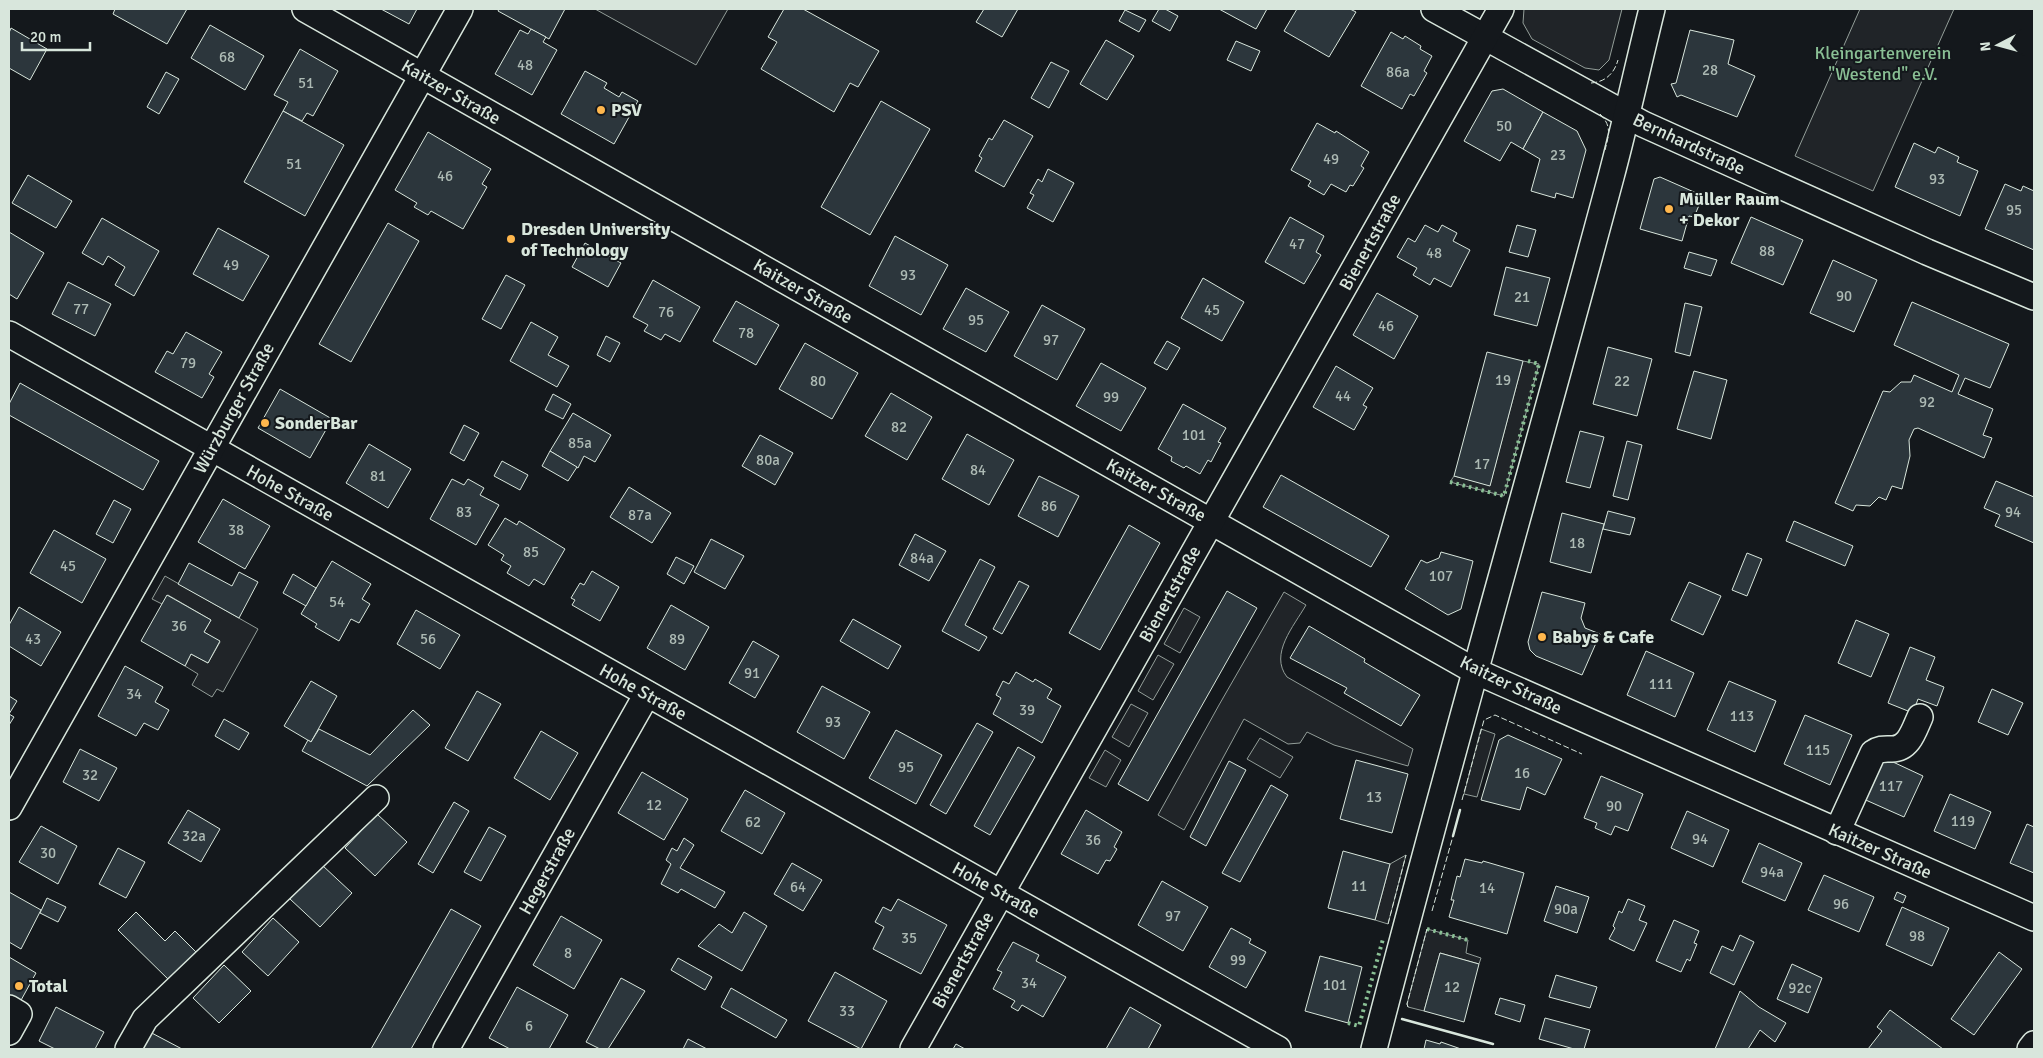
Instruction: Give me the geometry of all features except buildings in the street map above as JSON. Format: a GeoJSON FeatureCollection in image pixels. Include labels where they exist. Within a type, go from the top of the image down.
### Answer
{"type":"FeatureCollection","features":[{"type":"Feature","properties":{"kind":"street","name":"Kaitzer Straße"},"geometry":{"type":"LineString","coordinates":[[304,9],[1476,672],[2034,918]]}},
{"type":"Feature","properties":{"kind":"street","name":"Würzburger Straße"},"geometry":{"type":"LineString","coordinates":[[9,807],[460,9]]}},
{"type":"Feature","properties":{"kind":"street","name":"Bernhardstraße"},"geometry":{"type":"LineString","coordinates":[[1434,9],[1626,115],[1900,240],[2034,298]]}},
{"type":"Feature","properties":{"kind":"street","name":"Bienertstraße"},"geometry":{"type":"LineString","coordinates":[[913,1049],[1502,9]]}},
{"type":"Feature","properties":{"kind":"street"},"geometry":{"type":"LineString","coordinates":[[1374,1049],[1606,194],[1652,9]]}},
{"type":"Feature","properties":{"kind":"street","name":"Hohe Straße"},"geometry":{"type":"LineString","coordinates":[[9,334],[1278,1049]]}},
{"type":"Feature","properties":{"kind":"street","name":"Hegerstraße"},"geometry":{"type":"LineString","coordinates":[[446,1049],[647,694]]}},
{"type":"Feature","properties":{"kind":"street"},"geometry":{"type":"LineString","coordinates":[[1837,832],[1873,752],[1878,749],[1896,749],[1904,746],[1920,717]]}},
{"type":"Feature","properties":{"kind":"street"},"geometry":{"type":"LineString","coordinates":[[128,1049],[145,1019],[376,798]]}},
{"type":"Feature","properties":{"kind":"street"},"geometry":{"type":"LineString","coordinates":[[9,1008],[19,1014],[9,1032]]}},
{"type":"Feature","properties":{"kind":"street"},"geometry":{"type":"LineString","coordinates":[[2030,1049],[2034,1044]]}},
{"type":"Feature","properties":{"kind":"green space"},"geometry":{"type":"Polygon","coordinates":[[[595,9],[728,9],[696,65],[595,9]]]}},
{"type":"Feature","properties":{"kind":"green space"},"geometry":{"type":"Polygon","coordinates":[[[1524,9],[1622,9],[1609,60],[1599,70],[1585,68],[1532,39],[1523,23],[1524,9]]]}},
{"type":"Feature","properties":{"kind":"green space","name":"Kleingartenverein \"Westend\" e.V."},"geometry":{"type":"Polygon","coordinates":[[[1860,9],[1954,9],[1873,191],[1795,156],[1860,9]]]}},
{"type":"Feature","properties":{"kind":"green space"},"geometry":{"type":"Polygon","coordinates":[[[1523,361],[1539,364],[1504,496],[1450,482],[1454,476],[1490,485],[1523,361]]]}},
{"type":"Feature","properties":{"kind":"green space"},"geometry":{"type":"Polygon","coordinates":[[[165,576],[258,629],[223,692],[217,689],[212,697],[192,685],[198,674],[185,666],[191,654],[208,663],[220,642],[204,632],[211,620],[168,595],[162,604],[152,599],[165,576]]]}},
{"type":"Feature","properties":{"kind":"green space"},"geometry":{"type":"Polygon","coordinates":[[[1284,592],[1306,605],[1285,640],[1282,650],[1282,668],[1287,677],[1413,749],[1408,766],[1334,745],[1307,732],[1300,743],[1288,744],[1244,719],[1184,830],[1158,815],[1284,592]]]}},
{"type":"Feature","properties":{"kind":"green space"},"geometry":{"type":"Polygon","coordinates":[[[1184,608],[1200,617],[1180,653],[1164,644],[1184,608]]]}},
{"type":"Feature","properties":{"kind":"green space"},"geometry":{"type":"Polygon","coordinates":[[[1158,655],[1174,664],[1153,700],[1138,691],[1158,655]]]}},
{"type":"Feature","properties":{"kind":"green space"},"geometry":{"type":"Polygon","coordinates":[[[1131,704],[1148,713],[1129,747],[1112,737],[1131,704]]]}},
{"type":"Feature","properties":{"kind":"green space"},"geometry":{"type":"Polygon","coordinates":[[[1481,729],[1495,734],[1477,797],[1464,794],[1481,729]]]}},
{"type":"Feature","properties":{"kind":"green space"},"geometry":{"type":"Polygon","coordinates":[[[1260,738],[1293,757],[1280,778],[1247,759],[1260,738]]]}},
{"type":"Feature","properties":{"kind":"green space"},"geometry":{"type":"Polygon","coordinates":[[[1105,750],[1121,760],[1106,787],[1089,778],[1105,750]]]}},
{"type":"Feature","properties":{"kind":"green space"},"geometry":{"type":"Polygon","coordinates":[[[1406,855],[1388,924],[1375,920],[1390,864],[1406,855]]]}},
{"type":"Feature","properties":{"kind":"green space"},"geometry":{"type":"Polygon","coordinates":[[[1427,929],[1468,940],[1466,953],[1481,958],[1479,964],[1440,953],[1424,1011],[1408,1007],[1407,1004],[1427,929]]]}},
{"type":"Feature","properties":{"kind":"hedge"},"geometry":{"type":"LineString","coordinates":[[1450,482],[1504,496],[1539,364],[1528,361]]}},
{"type":"Feature","properties":{"kind":"hedge"},"geometry":{"type":"LineString","coordinates":[[1427,929],[1468,940]]}},
{"type":"Feature","properties":{"kind":"hedge"},"geometry":{"type":"LineString","coordinates":[[1348,1023],[1359,1026],[1383,939]]}},
{"type":"Feature","properties":{"kind":"fence"},"geometry":{"type":"LineString","coordinates":[[1591,83],[1605,79],[1614,69],[1618,60]]}},
{"type":"Feature","properties":{"kind":"fence"},"geometry":{"type":"LineString","coordinates":[[1600,114],[1608,127],[1608,140],[1605,150]]}},
{"type":"Feature","properties":{"kind":"fence"},"geometry":{"type":"LineString","coordinates":[[1462,800],[1484,720],[1495,715],[1582,754]]}},
{"type":"Feature","properties":{"kind":"fence"},"geometry":{"type":"LineString","coordinates":[[1432,911],[1453,836]]}},
{"type":"Feature","properties":{"kind":"fence"},"geometry":{"type":"LineString","coordinates":[[1388,924],[1406,855]]}},
{"type":"Feature","properties":{"kind":"fence"},"geometry":{"type":"LineString","coordinates":[[1408,1007],[1407,1004],[1427,929]]}},
{"type":"Feature","properties":{"kind":"wall"},"geometry":{"type":"LineString","coordinates":[[1453,836],[1460,810]]}},
{"type":"Feature","properties":{"kind":"wall"},"geometry":{"type":"LineString","coordinates":[[1402,1019],[1493,1044]]}},
{"type":"Feature","properties":{"kind":"place","name":"PSV"},"geometry":{"type":"Point","coordinates":[601,110]}},
{"type":"Feature","properties":{"kind":"place","name":"Müller Raum + Dekor"},"geometry":{"type":"Point","coordinates":[1669,209]}},
{"type":"Feature","properties":{"kind":"place","name":"Dresden University of Technology"},"geometry":{"type":"Point","coordinates":[511,239]}},
{"type":"Feature","properties":{"kind":"place","name":"SonderBar"},"geometry":{"type":"Point","coordinates":[265,423]}},
{"type":"Feature","properties":{"kind":"place","name":"Babys & Cafe"},"geometry":{"type":"Point","coordinates":[1542,637]}},
{"type":"Feature","properties":{"kind":"place","name":"Total"},"geometry":{"type":"Point","coordinates":[19,986]}}]}
